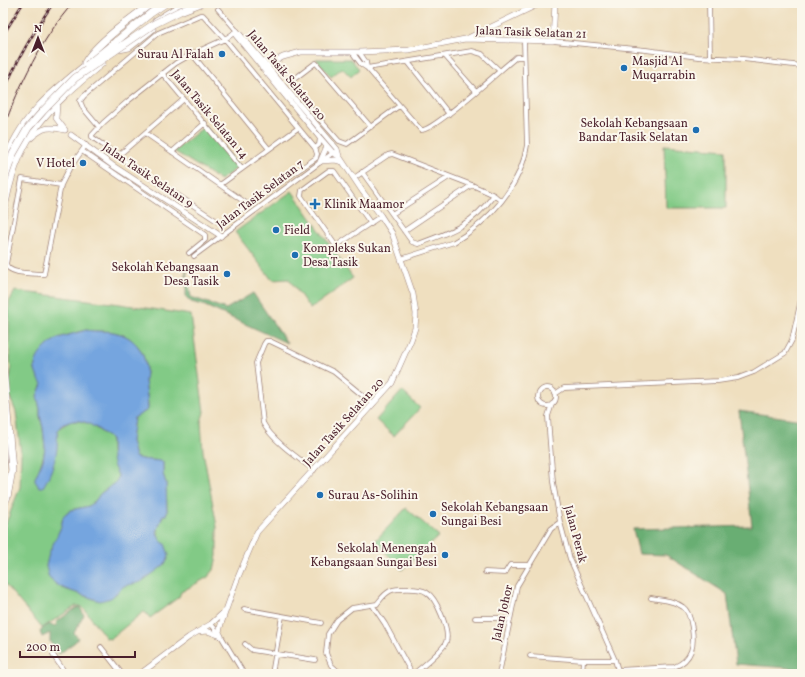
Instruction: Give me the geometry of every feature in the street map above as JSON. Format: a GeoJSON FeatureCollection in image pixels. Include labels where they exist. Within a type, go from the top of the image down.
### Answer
{"type":"FeatureCollection","features":[{"type":"Feature","properties":{"kind":"highway"},"geometry":{"type":"LineString","coordinates":[[83,67],[88,58],[123,24],[152,3]]}},
{"type":"Feature","properties":{"kind":"highway"},"geometry":{"type":"LineString","coordinates":[[3,170],[15,140],[31,116],[45,99],[83,67],[166,3]]}},
{"type":"Feature","properties":{"kind":"highway"},"geometry":{"type":"LineString","coordinates":[[3,170],[9,153],[25,126],[40,109],[74,76],[151,13],[166,3]]}},
{"type":"Feature","properties":{"kind":"highway"},"geometry":{"type":"LineString","coordinates":[[3,215],[11,175],[24,144],[35,127],[57,101],[160,17],[185,3]]}},
{"type":"Feature","properties":{"kind":"highway"},"geometry":{"type":"LineString","coordinates":[[119,49],[129,47],[164,21],[197,3]]}},
{"type":"Feature","properties":{"kind":"highway"},"geometry":{"type":"LineString","coordinates":[[3,189],[4,180],[13,154],[28,128],[42,111],[75,78],[154,24],[180,11],[201,3]]}},
{"type":"Feature","properties":{"kind":"highway"},"geometry":{"type":"LineString","coordinates":[[3,367],[12,470],[7,497],[3,506]]}},
{"type":"Feature","properties":{"kind":"highway"},"geometry":{"type":"LineString","coordinates":[[3,440],[3,467]]}},
{"type":"Feature","properties":{"kind":"street"},"geometry":{"type":"LineString","coordinates":[[465,39],[541,3]]}},
{"type":"Feature","properties":{"kind":"street"},"geometry":{"type":"LineString","coordinates":[[553,41],[555,3]]}},
{"type":"Feature","properties":{"kind":"street"},"geometry":{"type":"LineString","coordinates":[[709,3],[710,58]]}},
{"type":"Feature","properties":{"kind":"street","name":"Jalan Tasik Selatan 20"},"geometry":{"type":"LineString","coordinates":[[140,674],[197,632],[211,624],[225,610],[258,531],[395,379],[415,328],[416,314],[413,294],[392,233],[339,156],[258,60],[218,9]]}},
{"type":"Feature","properties":{"kind":"street"},"geometry":{"type":"LineString","coordinates":[[99,128],[83,108],[80,101],[84,96],[158,34],[203,15],[225,39],[315,148],[319,160]]}},
{"type":"Feature","properties":{"kind":"street"},"geometry":{"type":"LineString","coordinates":[[235,32],[225,39],[192,54],[162,73],[128,101],[99,128],[92,137],[118,156],[219,222],[224,222],[319,160],[327,146]]}},
{"type":"Feature","properties":{"kind":"street","name":"Jalan Tasik Selatan 21"},"geometry":{"type":"LineString","coordinates":[[264,67],[283,56],[301,52],[410,50],[465,39],[553,41],[710,58],[802,66]]}},
{"type":"Feature","properties":{"kind":"street"},"geometry":{"type":"LineString","coordinates":[[401,259],[454,242],[462,237],[487,218],[501,201],[519,174],[527,145],[524,40]]}},
{"type":"Feature","properties":{"kind":"street"},"geometry":{"type":"LineString","coordinates":[[367,68],[472,51],[482,54],[500,71]]}},
{"type":"Feature","properties":{"kind":"street"},"geometry":{"type":"LineString","coordinates":[[352,52],[399,106],[421,130],[424,131],[449,114],[516,58],[524,57]]}},
{"type":"Feature","properties":{"kind":"street"},"geometry":{"type":"LineString","coordinates":[[359,52],[366,62],[367,68]]}},
{"type":"Feature","properties":{"kind":"street"},"geometry":{"type":"LineString","coordinates":[[192,54],[269,149]]}},
{"type":"Feature","properties":{"kind":"street"},"geometry":{"type":"LineString","coordinates":[[445,56],[476,91]]}},
{"type":"Feature","properties":{"kind":"street"},"geometry":{"type":"LineString","coordinates":[[408,62],[449,114]]}},
{"type":"Feature","properties":{"kind":"street"},"geometry":{"type":"LineString","coordinates":[[371,127],[316,64],[294,80],[293,83],[316,115],[338,141],[347,144],[371,127],[399,106]]}},
{"type":"Feature","properties":{"kind":"street","name":"Jalan Tasik Selatan 20"},"geometry":{"type":"LineString","coordinates":[[264,67],[320,138],[327,146],[335,151]]}},
{"type":"Feature","properties":{"kind":"street","name":"Jalan Tasik Selatan 14"},"geometry":{"type":"LineString","coordinates":[[162,73],[242,169]]}},
{"type":"Feature","properties":{"kind":"street"},"geometry":{"type":"LineString","coordinates":[[118,156],[184,100]]}},
{"type":"Feature","properties":{"kind":"street"},"geometry":{"type":"LineString","coordinates":[[57,101],[56,118],[65,130]]}},
{"type":"Feature","properties":{"kind":"street"},"geometry":{"type":"LineString","coordinates":[[172,152],[205,124]]}},
{"type":"Feature","properties":{"kind":"street","name":"Jalan Tasik Selatan 9"},"geometry":{"type":"LineString","coordinates":[[24,144],[42,129],[56,128],[65,130],[112,165],[221,236]]}},
{"type":"Feature","properties":{"kind":"street"},"geometry":{"type":"LineString","coordinates":[[220,185],[298,128]]}},
{"type":"Feature","properties":{"kind":"street"},"geometry":{"type":"LineString","coordinates":[[145,133],[249,205]]}},
{"type":"Feature","properties":{"kind":"street"},"geometry":{"type":"LineString","coordinates":[[315,148],[319,145],[320,138]]}},
{"type":"Feature","properties":{"kind":"street"},"geometry":{"type":"LineString","coordinates":[[61,185],[22,179],[6,266],[12,271],[44,274],[61,185],[86,145]]}},
{"type":"Feature","properties":{"kind":"street"},"geometry":{"type":"LineString","coordinates":[[82,151],[205,235],[205,240],[189,253]]}},
{"type":"Feature","properties":{"kind":"street","name":"Jalan Tasik Selatan 7"},"geometry":{"type":"LineString","coordinates":[[194,256],[319,160],[335,151]]}},
{"type":"Feature","properties":{"kind":"street"},"geometry":{"type":"LineString","coordinates":[[354,178],[388,155],[392,154],[472,185],[494,195],[501,201]]}},
{"type":"Feature","properties":{"kind":"street"},"geometry":{"type":"LineString","coordinates":[[319,160],[335,160],[343,162]]}},
{"type":"Feature","properties":{"kind":"street"},"geometry":{"type":"LineString","coordinates":[[371,224],[334,171],[328,171],[302,189],[301,196],[336,246],[371,224],[381,216]]}},
{"type":"Feature","properties":{"kind":"street"},"geometry":{"type":"LineString","coordinates":[[362,172],[415,244],[453,230],[470,221],[486,206],[494,195]]}},
{"type":"Feature","properties":{"kind":"street"},"geometry":{"type":"LineString","coordinates":[[392,214],[449,176]]}},
{"type":"Feature","properties":{"kind":"street"},"geometry":{"type":"LineString","coordinates":[[404,231],[472,185]]}},
{"type":"Feature","properties":{"kind":"street"},"geometry":{"type":"LineString","coordinates":[[555,394],[564,388],[718,381],[738,378],[754,372],[785,353],[792,340],[802,295]]}},
{"type":"Feature","properties":{"kind":"street"},"geometry":{"type":"LineString","coordinates":[[314,470],[288,450],[266,429],[263,423],[256,363],[266,341],[270,341],[334,372],[374,404]]}},
{"type":"Feature","properties":{"kind":"street"},"geometry":{"type":"LineString","coordinates":[[550,388],[555,394],[556,400],[549,405],[543,404],[538,398],[542,390],[550,388]]}},
{"type":"Feature","properties":{"kind":"street","name":"Jalan Perak"},"geometry":{"type":"LineString","coordinates":[[543,404],[548,416],[553,482],[560,522],[570,559],[615,660],[618,672]]}},
{"type":"Feature","properties":{"kind":"street","name":"Jalan Perak"},"geometry":{"type":"LineString","coordinates":[[548,416],[552,404]]}},
{"type":"Feature","properties":{"kind":"street","name":"Jalan Johor"},"geometry":{"type":"LineString","coordinates":[[499,674],[517,586],[551,529],[560,522]]}},
{"type":"Feature","properties":{"kind":"street"},"geometry":{"type":"LineString","coordinates":[[484,572],[505,573],[511,564],[530,565]]}},
{"type":"Feature","properties":{"kind":"street"},"geometry":{"type":"LineString","coordinates":[[340,674],[331,665],[326,653],[328,634],[337,620],[352,608],[373,606],[389,592],[397,590],[420,590],[428,592],[435,602],[442,618],[447,634],[446,644],[422,668],[413,674],[385,624],[373,606]]}},
{"type":"Feature","properties":{"kind":"street"},"geometry":{"type":"LineString","coordinates":[[618,672],[674,667],[682,664],[692,650],[692,622],[687,610],[683,606],[673,602],[651,598]]}},
{"type":"Feature","properties":{"kind":"street"},"geometry":{"type":"LineString","coordinates":[[244,609],[321,623]]}},
{"type":"Feature","properties":{"kind":"street"},"geometry":{"type":"LineString","coordinates":[[221,636],[220,624],[225,610]]}},
{"type":"Feature","properties":{"kind":"street"},"geometry":{"type":"LineString","coordinates":[[272,674],[282,616]]}},
{"type":"Feature","properties":{"kind":"street"},"geometry":{"type":"LineString","coordinates":[[475,618],[498,618],[510,620]]}},
{"type":"Feature","properties":{"kind":"street"},"geometry":{"type":"LineString","coordinates":[[211,624],[221,636],[244,674]]}},
{"type":"Feature","properties":{"kind":"street"},"geometry":{"type":"LineString","coordinates":[[197,632],[207,631],[221,636]]}},
{"type":"Feature","properties":{"kind":"street"},"geometry":{"type":"LineString","coordinates":[[245,644],[252,650],[315,660]]}},
{"type":"Feature","properties":{"kind":"street"},"geometry":{"type":"LineString","coordinates":[[101,647],[122,674]]}},
{"type":"Feature","properties":{"kind":"street"},"geometry":{"type":"LineString","coordinates":[[53,655],[66,674]]}},
{"type":"Feature","properties":{"kind":"street"},"geometry":{"type":"LineString","coordinates":[[530,656],[583,660],[615,660]]}},
{"type":"Feature","properties":{"kind":"street"},"geometry":{"type":"LineString","coordinates":[[582,674],[583,660]]}},
{"type":"Feature","properties":{"kind":"green space"},"geometry":{"type":"Polygon","coordinates":[[[316,59],[351,59],[359,69],[351,77],[342,68],[331,77],[316,59]]]}},
{"type":"Feature","properties":{"kind":"green space"},"geometry":{"type":"Polygon","coordinates":[[[205,126],[239,167],[220,180],[174,151],[205,126]]]}},
{"type":"Feature","properties":{"kind":"green space"},"geometry":{"type":"Polygon","coordinates":[[[664,145],[726,150],[726,208],[666,208],[664,145]]]}},
{"type":"Feature","properties":{"kind":"green space","name":"Kompleks Sukan Desa Tasik"},"geometry":{"type":"Polygon","coordinates":[[[292,191],[353,278],[310,309],[289,279],[272,280],[235,232],[292,191]]]}},
{"type":"Feature","properties":{"kind":"green space"},"geometry":{"type":"Polygon","coordinates":[[[186,267],[191,297],[226,309],[253,293],[287,343],[203,305],[191,302],[186,297],[186,267]]]}},
{"type":"Feature","properties":{"kind":"green space"},"geometry":{"type":"Polygon","coordinates":[[[15,291],[120,304],[191,315],[204,412],[201,422],[203,451],[217,527],[217,556],[214,570],[208,577],[181,592],[179,597],[150,618],[145,612],[142,613],[110,639],[106,638],[85,610],[80,606],[76,606],[42,628],[3,582],[3,531],[20,487],[21,454],[16,412],[8,393],[11,372],[9,302],[15,291]],[[86,330],[54,340],[40,354],[34,368],[42,384],[37,396],[45,447],[40,467],[58,444],[57,432],[59,428],[71,421],[80,421],[90,424],[111,439],[111,453],[118,475],[117,481],[100,494],[89,506],[71,510],[63,517],[61,527],[46,566],[49,578],[60,587],[97,600],[116,594],[124,586],[163,566],[168,559],[158,536],[158,528],[163,515],[166,515],[167,512],[166,483],[163,474],[163,462],[135,457],[131,441],[134,418],[148,409],[145,381],[146,372],[142,352],[134,342],[123,335],[109,332],[86,330]]]}},
{"type":"Feature","properties":{"kind":"green space"},"geometry":{"type":"Polygon","coordinates":[[[402,391],[420,408],[394,436],[376,420],[402,391]]]}},
{"type":"Feature","properties":{"kind":"green space"},"geometry":{"type":"Polygon","coordinates":[[[739,411],[802,420],[802,669],[736,664],[727,594],[666,555],[639,554],[633,529],[752,526],[739,411]]]}},
{"type":"Feature","properties":{"kind":"green space"},"geometry":{"type":"Polygon","coordinates":[[[406,508],[439,536],[402,570],[375,541],[406,508]]]}},
{"type":"Feature","properties":{"kind":"green space"},"geometry":{"type":"Polygon","coordinates":[[[80,607],[84,615],[74,633],[78,638],[59,654],[50,642],[50,633],[42,637],[40,632],[43,628],[50,624],[52,626],[57,625],[56,622],[76,608],[80,607]]]}},
{"type":"Feature","properties":{"kind":"water"},"geometry":{"type":"Polygon","coordinates":[[[86,330],[123,335],[134,342],[142,352],[146,372],[145,381],[148,409],[134,418],[131,441],[135,457],[163,462],[163,474],[166,483],[167,512],[166,515],[163,515],[157,532],[160,540],[165,544],[169,555],[168,559],[163,566],[141,582],[124,586],[111,598],[100,601],[65,589],[56,584],[49,578],[46,566],[49,553],[61,527],[63,517],[71,510],[89,506],[100,494],[117,481],[118,475],[115,471],[113,462],[111,439],[85,422],[73,421],[63,425],[59,428],[57,433],[56,454],[48,478],[43,487],[39,487],[35,481],[43,460],[45,447],[37,396],[42,384],[35,370],[36,360],[46,347],[58,338],[86,330]]]}},
{"type":"Feature","properties":{"kind":"tram line"},"geometry":{"type":"LineString","coordinates":[[3,129],[32,63],[51,32],[73,3]]}},
{"type":"Feature","properties":{"kind":"railway"},"geometry":{"type":"LineString","coordinates":[[3,35],[23,3]]}},
{"type":"Feature","properties":{"kind":"railway"},"geometry":{"type":"LineString","coordinates":[[3,94],[19,59],[53,3]]}},
{"type":"Feature","properties":{"kind":"place","name":"Surau Al Falah"},"geometry":{"type":"Point","coordinates":[222,54]}},
{"type":"Feature","properties":{"kind":"place","name":"Masjid Al Muqarrabin"},"geometry":{"type":"Point","coordinates":[624,68]}},
{"type":"Feature","properties":{"kind":"place","name":"Sekolah Kebangsaan Bandar Tasik Selatan"},"geometry":{"type":"Point","coordinates":[696,130]}},
{"type":"Feature","properties":{"kind":"place","name":"V Hotel"},"geometry":{"type":"Point","coordinates":[83,163]}},
{"type":"Feature","properties":{"kind":"place","name":"Klinik Maamor"},"geometry":{"type":"Point","coordinates":[315,204]}},
{"type":"Feature","properties":{"kind":"place","name":"Field"},"geometry":{"type":"Point","coordinates":[276,230]}},
{"type":"Feature","properties":{"kind":"place","name":"Kompleks Sukan Desa Tasik"},"geometry":{"type":"Point","coordinates":[295,255]}},
{"type":"Feature","properties":{"kind":"place","name":"Sekolah Kebangsaan Desa Tasik"},"geometry":{"type":"Point","coordinates":[227,274]}},
{"type":"Feature","properties":{"kind":"place","name":"Surau As-Solihin"},"geometry":{"type":"Point","coordinates":[320,495]}},
{"type":"Feature","properties":{"kind":"place","name":"Sekolah Kebangsaan Sungai Besi"},"geometry":{"type":"Point","coordinates":[433,514]}},
{"type":"Feature","properties":{"kind":"place","name":"Sekolah Menengah Kebangsaan Sungai Besi"},"geometry":{"type":"Point","coordinates":[445,555]}}]}
